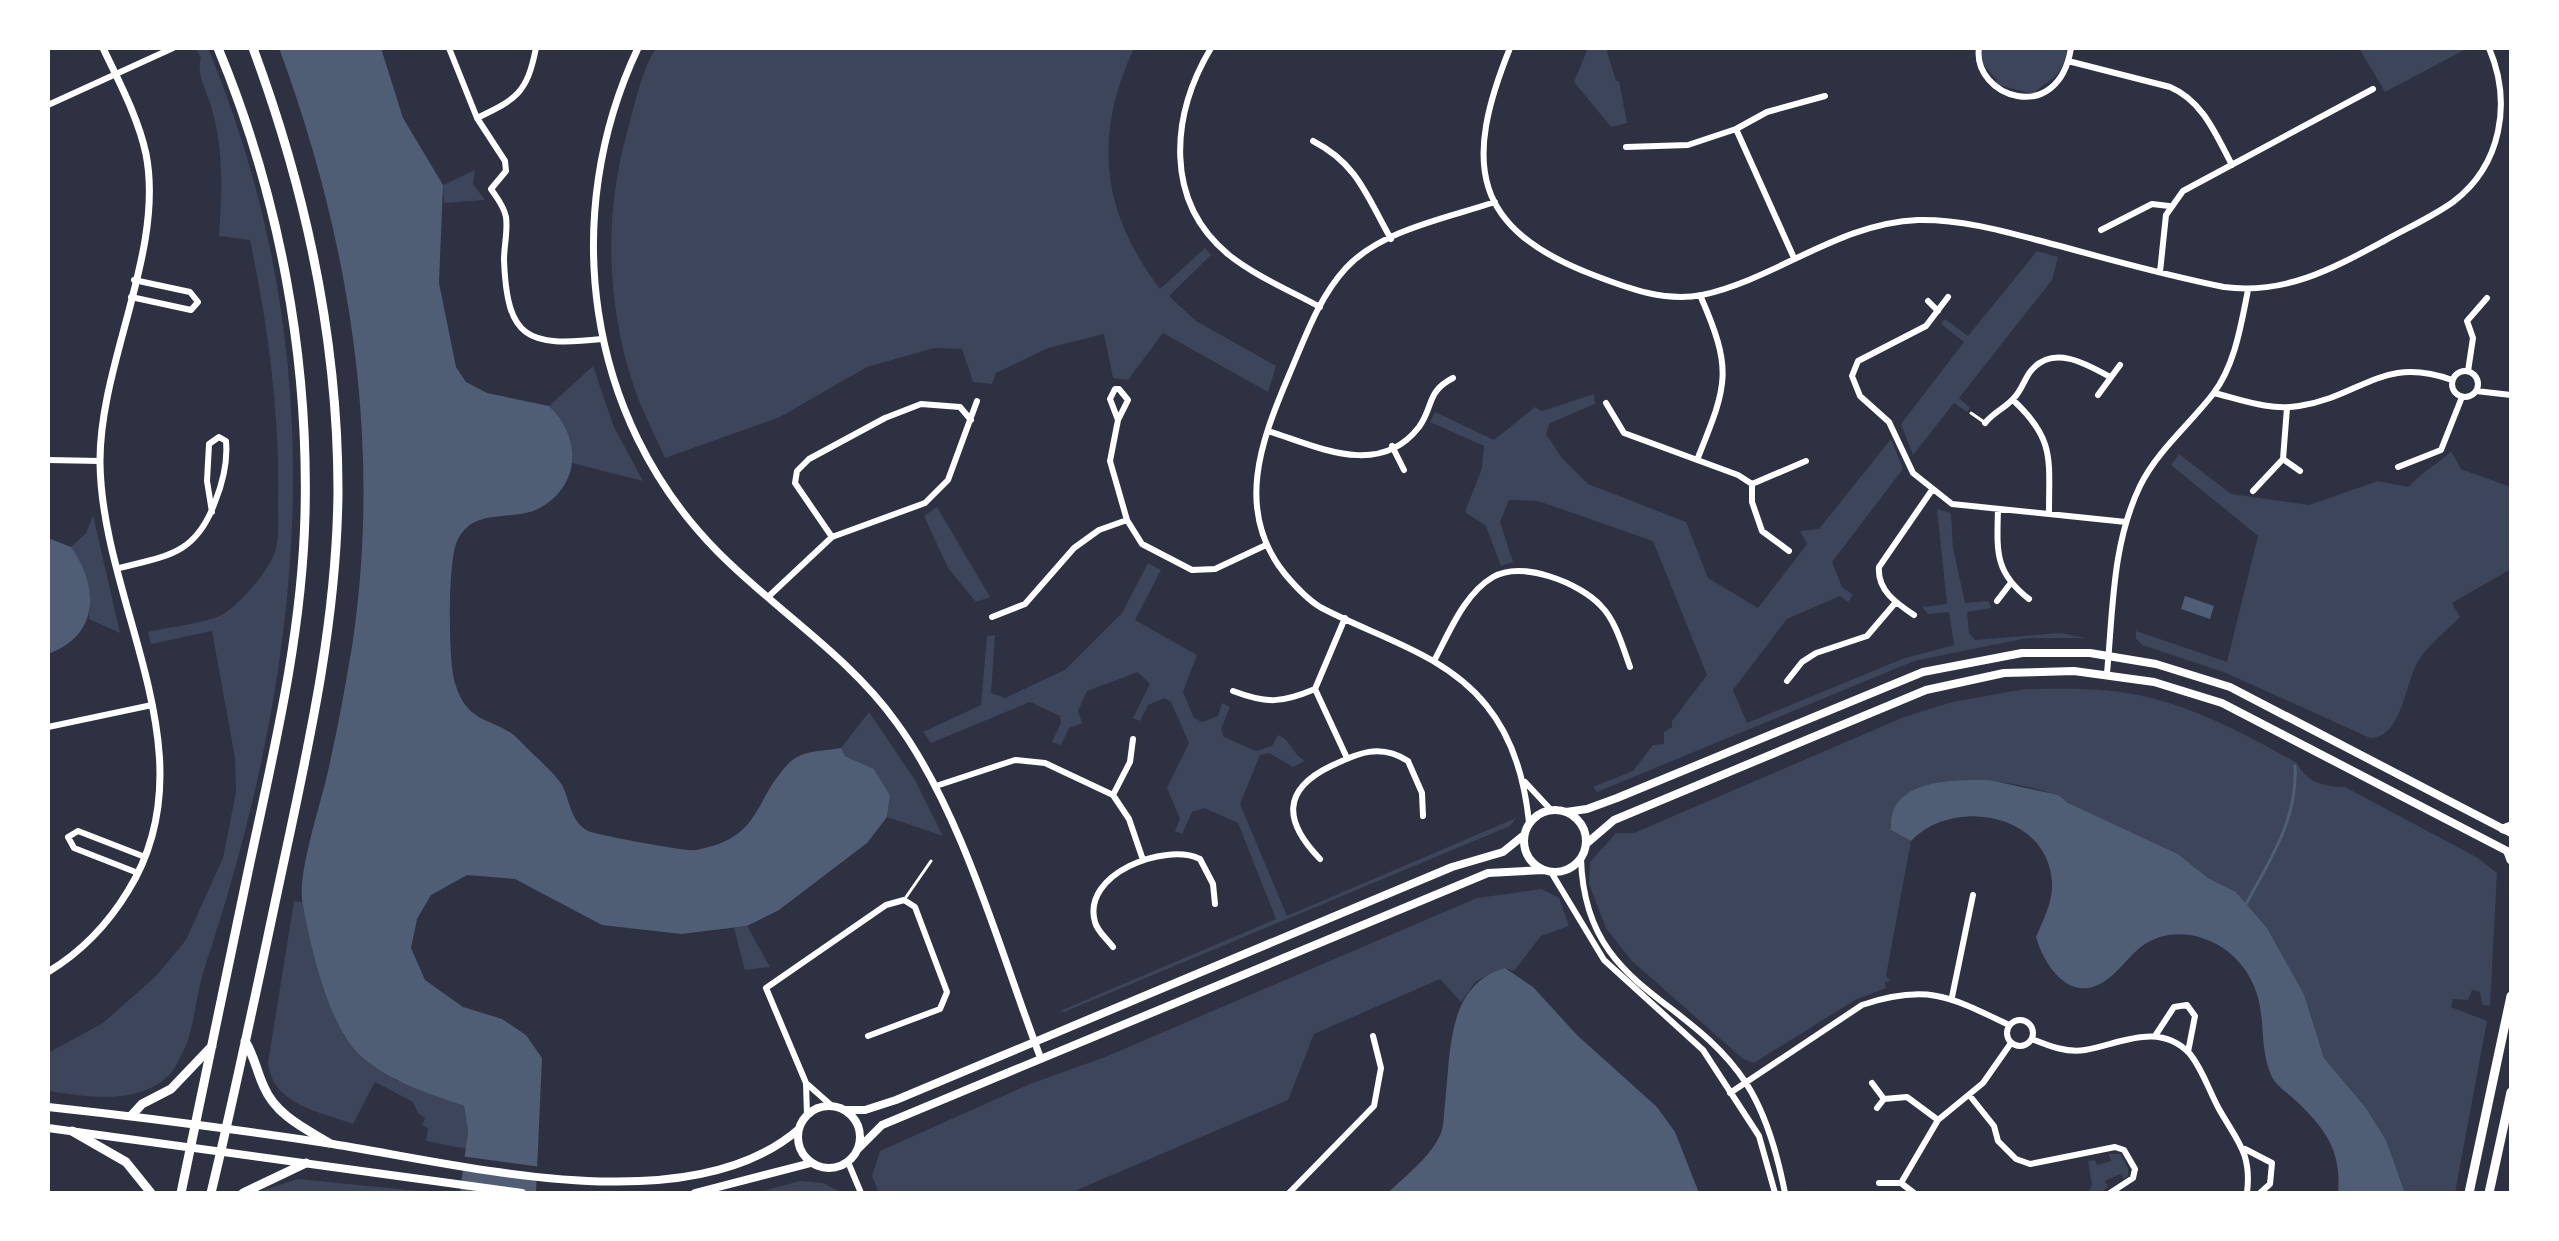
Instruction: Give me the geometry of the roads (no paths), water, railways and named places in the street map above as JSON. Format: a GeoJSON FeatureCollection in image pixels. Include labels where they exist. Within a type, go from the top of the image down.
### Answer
{"type":"FeatureCollection","features":[{"type":"Feature","properties":{"kind":"main road"},"geometry":{"type":"LineString","coordinates":[[181,1193],[286,697],[299,608],[305,516],[301,389],[284,268],[253,144],[218,48]]}},
{"type":"Feature","properties":{"kind":"main road"},"geometry":{"type":"LineString","coordinates":[[211,1193],[322,678],[332,598],[338,492],[332,375],[318,274],[291,160],[253,48]]}},
{"type":"Feature","properties":{"kind":"main road"},"geometry":{"type":"LineString","coordinates":[[48,1107],[196,1124],[551,1178],[623,1182],[687,1176],[762,1155],[799,1129],[807,1115],[832,1106],[844,1110],[865,1110],[896,1100],[1452,867],[1503,852],[1524,835],[1529,823],[1551,810],[1566,812],[1587,809],[1617,798],[1923,672],[2022,653],[2109,655],[2166,666],[2230,687],[2508,829]]}},
{"type":"Feature","properties":{"kind":"main road"},"geometry":{"type":"LineString","coordinates":[[1586,844],[1614,820],[1926,690],[2004,673],[2107,673],[2163,684],[2222,703],[2510,855]]}},
{"type":"Feature","properties":{"kind":"main road"},"geometry":{"type":"LineString","coordinates":[[695,1193],[811,1163],[830,1169],[848,1162],[882,1125],[1488,873],[1568,869],[1581,859],[1586,844],[1582,825],[1566,812]]}},
{"type":"Feature","properties":{"kind":"main road"},"geometry":{"type":"LineString","coordinates":[[1524,835],[1526,852],[1548,871]]}},
{"type":"Feature","properties":{"kind":"main road"},"geometry":{"type":"LineString","coordinates":[[2469,1193],[2511,996]]}},
{"type":"Feature","properties":{"kind":"main road"},"geometry":{"type":"LineString","coordinates":[[245,1041],[256,1057],[264,1088],[276,1107],[292,1121],[329,1143]]}},
{"type":"Feature","properties":{"kind":"main road"},"geometry":{"type":"LineString","coordinates":[[132,1115],[142,1104],[171,1089],[212,1046]]}},
{"type":"Feature","properties":{"kind":"main road"},"geometry":{"type":"LineString","coordinates":[[2489,1193],[2511,1092]]}},
{"type":"Feature","properties":{"kind":"main road"},"geometry":{"type":"LineString","coordinates":[[844,1110],[859,1130],[858,1149]]}},
{"type":"Feature","properties":{"kind":"main road"},"geometry":{"type":"LineString","coordinates":[[48,1128],[522,1193]]}},
{"type":"Feature","properties":{"kind":"main road"},"geometry":{"type":"LineString","coordinates":[[799,1129],[799,1148],[811,1163]]}},
{"type":"Feature","properties":{"kind":"main road"},"geometry":{"type":"LineString","coordinates":[[72,1131],[126,1162],[151,1193]]}},
{"type":"Feature","properties":{"kind":"main road"},"geometry":{"type":"LineString","coordinates":[[243,1193],[306,1163]]}},
{"type":"Feature","properties":{"kind":"street"},"geometry":{"type":"LineString","coordinates":[[48,972],[78,951],[99,930],[138,873],[157,820],[161,779],[160,743],[102,496],[100,461],[105,412],[146,220],[148,173],[138,126],[103,48]]}},
{"type":"Feature","properties":{"kind":"street"},"geometry":{"type":"LineString","coordinates":[[48,105],[173,48]]}},
{"type":"Feature","properties":{"kind":"street"},"geometry":{"type":"LineString","coordinates":[[449,48],[477,118],[505,161],[506,171],[491,189],[507,219],[504,259],[512,318],[519,329],[537,338],[571,342],[602,339]]}},
{"type":"Feature","properties":{"kind":"street"},"geometry":{"type":"LineString","coordinates":[[477,118],[515,98],[525,88],[536,48]]}},
{"type":"Feature","properties":{"kind":"street"},"geometry":{"type":"LineString","coordinates":[[638,48],[608,128],[593,201],[592,269],[602,339],[628,419],[660,479],[716,550],[869,689],[895,720],[936,786],[1041,1059]]}},
{"type":"Feature","properties":{"kind":"street"},"geometry":{"type":"LineString","coordinates":[[1211,48],[1179,126],[1178,159],[1185,198],[1206,233],[1230,256],[1320,307]]}},
{"type":"Feature","properties":{"kind":"street"},"geometry":{"type":"LineString","coordinates":[[1510,48],[1488,106],[1482,137],[1483,165],[1495,202],[1527,242],[1558,262],[1652,295],[1700,295],[1880,226],[1918,220],[1953,221],[2160,272],[2248,290],[2311,279],[2439,212],[2471,186],[2492,152],[2502,112],[2501,82],[2489,48]]}},
{"type":"Feature","properties":{"kind":"street"},"geometry":{"type":"LineString","coordinates":[[1979,48],[1980,67],[1989,81],[2000,89],[2039,96],[2057,86],[2071,48]]}},
{"type":"Feature","properties":{"kind":"street"},"geometry":{"type":"LineString","coordinates":[[2068,61],[2160,84],[2184,94],[2205,116],[2232,165]]}},
{"type":"Feature","properties":{"kind":"street"},"geometry":{"type":"LineString","coordinates":[[2160,272],[2169,206],[2183,191],[2373,89]]}},
{"type":"Feature","properties":{"kind":"street"},"geometry":{"type":"LineString","coordinates":[[1626,147],[1688,145],[1736,129],[1767,112],[1825,96]]}},
{"type":"Feature","properties":{"kind":"street"},"geometry":{"type":"LineString","coordinates":[[1736,129],[1794,258]]}},
{"type":"Feature","properties":{"kind":"street"},"geometry":{"type":"LineString","coordinates":[[1313,141],[1339,154],[1354,171],[1391,239]]}},
{"type":"Feature","properties":{"kind":"street"},"geometry":{"type":"LineString","coordinates":[[1495,202],[1391,239],[1370,249],[1347,267],[1320,307],[1280,396],[1254,489],[1258,522],[1266,545],[1295,587],[1318,605],[1434,661],[1485,703],[1498,722],[1525,782],[1551,810]]}},
{"type":"Feature","properties":{"kind":"street"},"geometry":{"type":"LineString","coordinates":[[2101,230],[2152,204],[2169,206]]}},
{"type":"Feature","properties":{"kind":"street"},"geometry":{"type":"LineString","coordinates":[[130,297],[191,310],[198,302],[190,292],[134,280]]}},
{"type":"Feature","properties":{"kind":"street"},"geometry":{"type":"LineString","coordinates":[[2107,673],[2115,580],[2126,522],[2142,482],[2214,393],[2240,333],[2248,290]]}},
{"type":"Feature","properties":{"kind":"street"},"geometry":{"type":"LineString","coordinates":[[1697,460],[1718,409],[1724,380],[1720,340],[1700,295]]}},
{"type":"Feature","properties":{"kind":"street"},"geometry":{"type":"LineString","coordinates":[[1948,297],[1926,326],[1858,361],[1852,376],[1860,396],[1889,422],[1913,473],[1952,504],[2126,522]]}},
{"type":"Feature","properties":{"kind":"street"},"geometry":{"type":"LineString","coordinates":[[2468,371],[2473,338],[2467,321],[2487,298]]}},
{"type":"Feature","properties":{"kind":"street"},"geometry":{"type":"LineString","coordinates":[[1928,301],[1938,311]]}},
{"type":"Feature","properties":{"kind":"street"},"geometry":{"type":"LineString","coordinates":[[1985,423],[1999,406],[2013,400],[2041,361],[2055,356],[2084,362],[2110,377]]}},
{"type":"Feature","properties":{"kind":"street"},"geometry":{"type":"LineString","coordinates":[[2098,395],[2120,365]]}},
{"type":"Feature","properties":{"kind":"street"},"geometry":{"type":"LineString","coordinates":[[2214,393],[2287,408],[2328,399],[2410,370],[2452,380]]}},
{"type":"Feature","properties":{"kind":"street"},"geometry":{"type":"LineString","coordinates":[[2452,380],[2460,372],[2468,371],[2476,377],[2476,391]]}},
{"type":"Feature","properties":{"kind":"street"},"geometry":{"type":"LineString","coordinates":[[1268,431],[1342,456],[1366,456],[1392,446],[1416,430],[1437,386],[1453,378]]}},
{"type":"Feature","properties":{"kind":"street"},"geometry":{"type":"LineString","coordinates":[[2452,380],[2453,389],[2462,397]]}},
{"type":"Feature","properties":{"kind":"street"},"geometry":{"type":"LineString","coordinates":[[1118,420],[1110,399],[1115,389],[1127,394],[1128,400],[1118,420],[1110,461],[1127,520],[1142,544],[1192,570],[1215,569],[1266,545]]}},
{"type":"Feature","properties":{"kind":"street"},"geometry":{"type":"LineString","coordinates":[[2398,467],[2441,450],[2462,397],[2476,391],[2511,395]]}},
{"type":"Feature","properties":{"kind":"street"},"geometry":{"type":"LineString","coordinates":[[2013,400],[2045,439],[2050,456],[2049,512]]}},
{"type":"Feature","properties":{"kind":"street"},"geometry":{"type":"LineString","coordinates":[[768,597],[832,537],[925,503],[948,480],[977,401]]}},
{"type":"Feature","properties":{"kind":"street"},"geometry":{"type":"LineString","coordinates":[[1606,403],[1624,433],[1738,475],[1752,484]]}},
{"type":"Feature","properties":{"kind":"street"},"geometry":{"type":"LineString","coordinates":[[832,537],[795,483],[797,471],[809,459],[885,418],[921,404],[960,407],[971,420]]}},
{"type":"Feature","properties":{"kind":"street"},"geometry":{"type":"LineString","coordinates":[[2253,491],[2283,459],[2287,408]]}},
{"type":"Feature","properties":{"kind":"street"},"geometry":{"type":"LineString","coordinates":[[119,568],[181,550],[198,536],[212,512],[224,475],[226,441],[219,437],[209,444],[207,481],[212,512]]}},
{"type":"Feature","properties":{"kind":"street"},"geometry":{"type":"LineString","coordinates":[[1392,446],[1404,470]]}},
{"type":"Feature","properties":{"kind":"street"},"geometry":{"type":"LineString","coordinates":[[2283,459],[2300,471]]}},
{"type":"Feature","properties":{"kind":"street"},"geometry":{"type":"LineString","coordinates":[[48,460],[100,461]]}},
{"type":"Feature","properties":{"kind":"street"},"geometry":{"type":"LineString","coordinates":[[1752,484],[1806,461]]}},
{"type":"Feature","properties":{"kind":"street"},"geometry":{"type":"LineString","coordinates":[[1752,484],[1752,502],[1762,531],[1789,551]]}},
{"type":"Feature","properties":{"kind":"street"},"geometry":{"type":"LineString","coordinates":[[1914,615],[1896,602],[1881,584],[1879,567],[1932,490]]}},
{"type":"Feature","properties":{"kind":"street"},"geometry":{"type":"LineString","coordinates":[[1998,509],[2001,570],[2010,584],[2029,599]]}},
{"type":"Feature","properties":{"kind":"street"},"geometry":{"type":"LineString","coordinates":[[992,617],[1025,604],[1074,548],[1099,530],[1127,520]]}},
{"type":"Feature","properties":{"kind":"street"},"geometry":{"type":"LineString","coordinates":[[1434,661],[1477,589],[1495,575],[1515,571],[1575,587],[1602,606],[1630,667]]}},
{"type":"Feature","properties":{"kind":"street"},"geometry":{"type":"LineString","coordinates":[[1997,601],[2010,584]]}},
{"type":"Feature","properties":{"kind":"street"},"geometry":{"type":"LineString","coordinates":[[1787,681],[1802,662],[1816,653],[1867,636],[1896,602]]}},
{"type":"Feature","properties":{"kind":"street"},"geometry":{"type":"LineString","coordinates":[[1233,691],[1256,699],[1285,701],[1315,689],[1345,618]]}},
{"type":"Feature","properties":{"kind":"street"},"geometry":{"type":"LineString","coordinates":[[1315,689],[1347,758]]}},
{"type":"Feature","properties":{"kind":"street"},"geometry":{"type":"LineString","coordinates":[[48,727],[152,705]]}},
{"type":"Feature","properties":{"kind":"street"},"geometry":{"type":"LineString","coordinates":[[1113,795],[1130,762],[1133,739]]}},
{"type":"Feature","properties":{"kind":"street"},"geometry":{"type":"LineString","coordinates":[[1320,859],[1305,843],[1298,827],[1292,811],[1294,797],[1309,777],[1347,758],[1378,749],[1408,761],[1422,793],[1423,816]]}},
{"type":"Feature","properties":{"kind":"street"},"geometry":{"type":"LineString","coordinates":[[936,786],[1026,759],[1045,763],[1113,795],[1129,819],[1143,860]]}},
{"type":"Feature","properties":{"kind":"street"},"geometry":{"type":"LineString","coordinates":[[1525,782],[1529,823]]}},
{"type":"Feature","properties":{"kind":"street"},"geometry":{"type":"LineString","coordinates":[[138,873],[74,848],[68,837],[78,831],[145,857]]}},
{"type":"Feature","properties":{"kind":"street"},"geometry":{"type":"LineString","coordinates":[[1113,947],[1096,925],[1094,907],[1106,883],[1143,860],[1180,851],[1200,859],[1213,884],[1215,904]]}},
{"type":"Feature","properties":{"kind":"street"},"geometry":{"type":"LineString","coordinates":[[1581,859],[1585,904],[1602,943],[1622,966],[1707,1041],[1746,1083],[1766,1127],[1785,1193]]}},
{"type":"Feature","properties":{"kind":"street"},"geometry":{"type":"LineString","coordinates":[[1548,871],[1604,960],[1703,1050],[1759,1136],[1775,1193]]}},
{"type":"Feature","properties":{"kind":"street"},"geometry":{"type":"LineString","coordinates":[[1952,997],[1973,895]]}},
{"type":"Feature","properties":{"kind":"street"},"geometry":{"type":"LineString","coordinates":[[807,1115],[806,1083],[766,988],[886,905],[904,900],[915,907],[947,992],[940,1009],[868,1036]]}},
{"type":"Feature","properties":{"kind":"street"},"geometry":{"type":"LineString","coordinates":[[1730,1093],[1862,1005],[1917,993],[1952,997],[2009,1025]]}},
{"type":"Feature","properties":{"kind":"street"},"geometry":{"type":"LineString","coordinates":[[2155,1036],[2174,1007],[2187,1005],[2195,1016],[2188,1052]]}},
{"type":"Feature","properties":{"kind":"street"},"geometry":{"type":"LineString","coordinates":[[2020,1019],[2028,1022],[2033,1030],[2032,1039],[2022,1046],[2011,1043],[2007,1033],[2009,1025],[2020,1019]]}},
{"type":"Feature","properties":{"kind":"street"},"geometry":{"type":"LineString","coordinates":[[2032,1039],[2056,1049],[2083,1050],[2135,1035],[2155,1036],[2188,1052],[2245,1149],[2250,1173],[2247,1193]]}},
{"type":"Feature","properties":{"kind":"street"},"geometry":{"type":"LineString","coordinates":[[1289,1193],[1374,1106],[1381,1068],[1373,1036]]}},
{"type":"Feature","properties":{"kind":"street"},"geometry":{"type":"LineString","coordinates":[[1901,1183],[1938,1120],[1970,1096],[2011,1043]]}},
{"type":"Feature","properties":{"kind":"street"},"geometry":{"type":"LineString","coordinates":[[806,1083],[832,1106]]}},
{"type":"Feature","properties":{"kind":"street"},"geometry":{"type":"LineString","coordinates":[[1872,1083],[1884,1099]]}},
{"type":"Feature","properties":{"kind":"street"},"geometry":{"type":"LineString","coordinates":[[1970,1096],[1994,1126],[2005,1151],[2030,1164],[2115,1147],[2124,1150],[2135,1169],[2133,1178],[2110,1193]]}},
{"type":"Feature","properties":{"kind":"street"},"geometry":{"type":"LineString","coordinates":[[1877,1108],[1884,1099],[1907,1097],[1938,1120]]}},
{"type":"Feature","properties":{"kind":"street"},"geometry":{"type":"LineString","coordinates":[[2245,1149],[2272,1163],[2270,1184],[2260,1193]]}},
{"type":"Feature","properties":{"kind":"street"},"geometry":{"type":"LineString","coordinates":[[848,1162],[861,1193]]}},
{"type":"Feature","properties":{"kind":"street"},"geometry":{"type":"LineString","coordinates":[[1879,1183],[1901,1183],[1914,1193]]}},
{"type":"Feature","properties":{"kind":"lane"},"geometry":{"type":"LineString","coordinates":[[1971,413],[1985,423]]}},
{"type":"Feature","properties":{"kind":"lane"},"geometry":{"type":"LineString","coordinates":[[904,900],[931,861]]}},
{"type":"Feature","properties":{"kind":"waterway"},"geometry":{"type":"LineString","coordinates":[[2245,906],[2287,822],[2295,786],[2295,766]]}}]}
